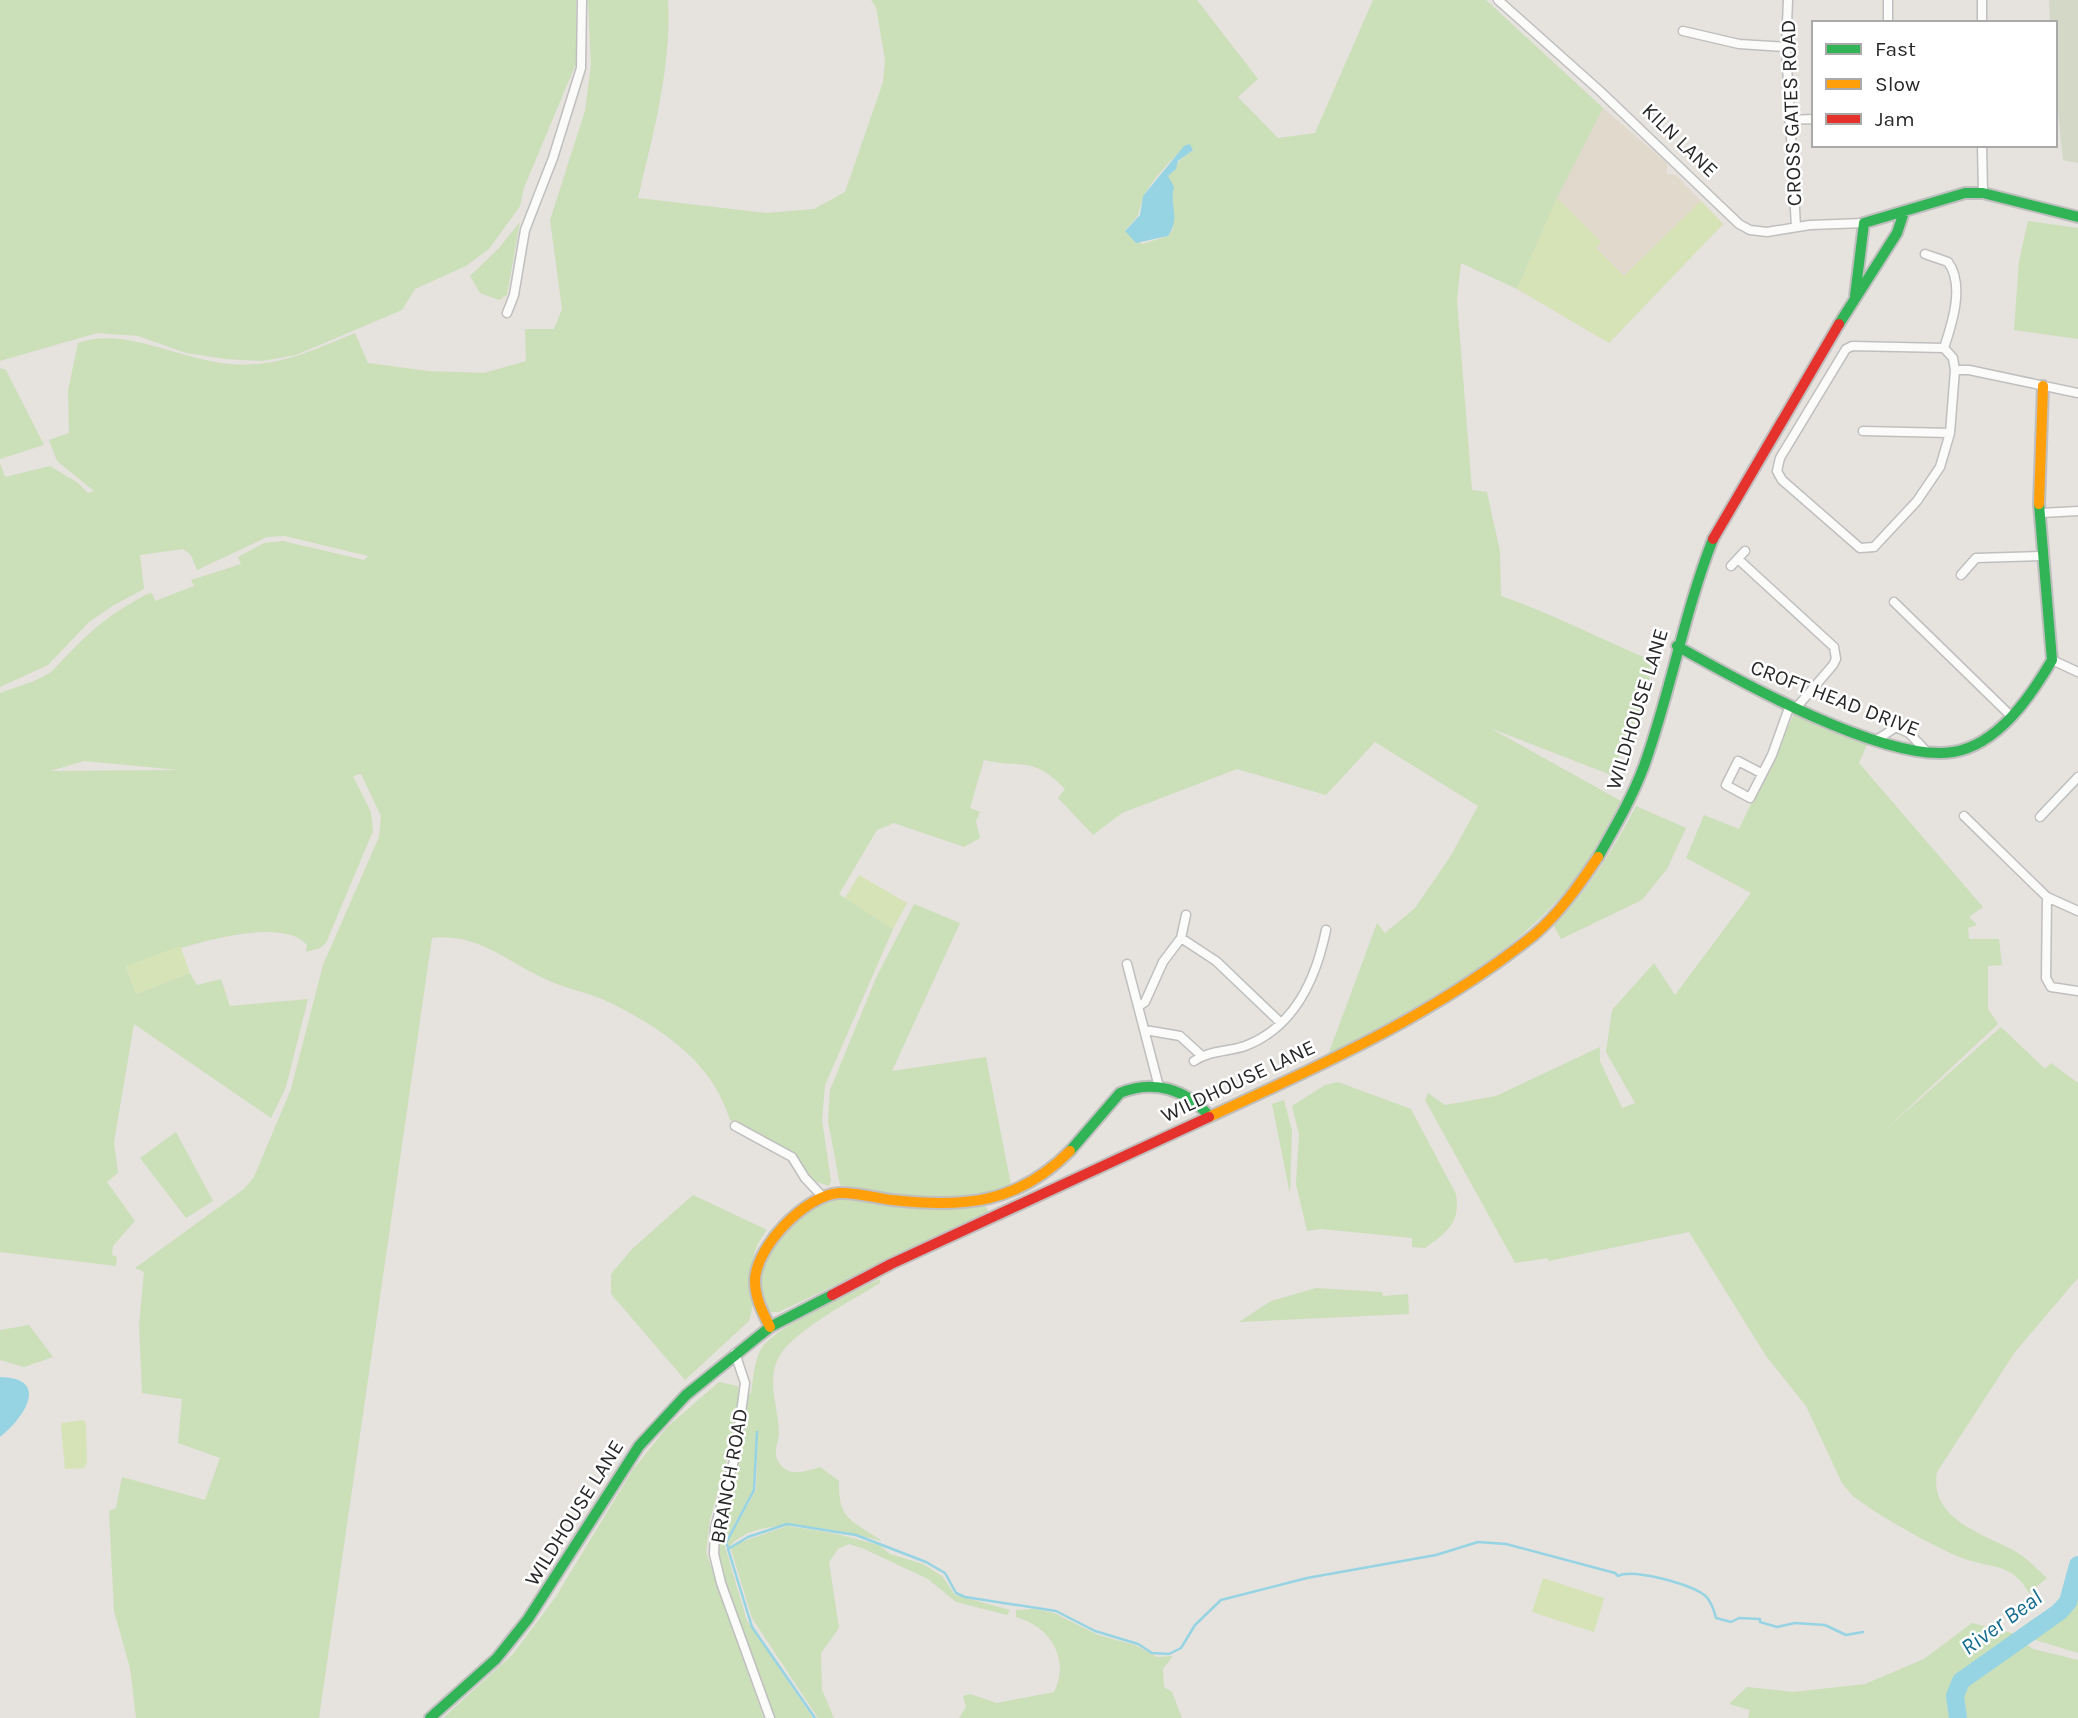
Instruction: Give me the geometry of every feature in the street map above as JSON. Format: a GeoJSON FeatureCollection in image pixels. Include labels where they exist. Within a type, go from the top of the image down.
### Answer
{"type":"FeatureCollection","features":[{"type":"Feature","properties":{"kind":"main road"},"geometry":{"type":"LineString","coordinates":[[1864,223],[1958,194],[1983,193],[2078,217]]}},
{"type":"Feature","properties":{"kind":"main road","name":"WILDHOUSE LANE"},"geometry":{"type":"LineString","coordinates":[[430,1718],[496,1658],[528,1619],[639,1446],[686,1395],[770,1326],[891,1264],[1410,1021],[1535,934],[1564,904],[1598,858],[1627,805],[1659,716],[1677,646],[1714,538],[1854,298],[1897,233],[1904,212]]}},
{"type":"Feature","properties":{"kind":"main road","name":"WILDHOUSE LANE"},"geometry":{"type":"LineString","coordinates":[[1854,298],[1864,223]]}},
{"type":"Feature","properties":{"kind":"main road"},"geometry":{"type":"LineString","coordinates":[[2043,386],[2038,497],[2052,660]]}},
{"type":"Feature","properties":{"kind":"main road","name":"CROFT HEAD DRIVE"},"geometry":{"type":"LineString","coordinates":[[1677,646],[1743,684],[1793,706],[1878,739],[1929,754],[1954,752],[1978,743],[2011,716],[2052,660]]}},
{"type":"Feature","properties":{"kind":"main road"},"geometry":{"type":"LineString","coordinates":[[770,1326],[757,1296],[757,1261],[761,1250],[794,1216],[822,1196],[838,1193],[946,1205],[992,1201],[1038,1178],[1120,1093],[1133,1086],[1159,1087],[1174,1091],[1201,1104],[1209,1116]]}},
{"type":"Feature","properties":{"kind":"street"},"geometry":{"type":"LineString","coordinates":[[507,313],[514,295],[525,230],[553,158],[581,68],[582,0]]}},
{"type":"Feature","properties":{"kind":"street","name":"KILN LANE"},"geometry":{"type":"LineString","coordinates":[[1498,0],[1600,91],[1739,224],[1758,232],[1864,223]]}},
{"type":"Feature","properties":{"kind":"street","name":"CROSS GATES ROAD"},"geometry":{"type":"LineString","coordinates":[[1788,0],[1786,47],[1796,227]]}},
{"type":"Feature","properties":{"kind":"street"},"geometry":{"type":"LineString","coordinates":[[1888,0],[1888,21]]}},
{"type":"Feature","properties":{"kind":"street"},"geometry":{"type":"LineString","coordinates":[[1982,0],[1982,21]]}},
{"type":"Feature","properties":{"kind":"street"},"geometry":{"type":"LineString","coordinates":[[1683,31],[1739,44],[1786,47]]}},
{"type":"Feature","properties":{"kind":"street"},"geometry":{"type":"LineString","coordinates":[[1789,120],[1812,119]]}},
{"type":"Feature","properties":{"kind":"street"},"geometry":{"type":"LineString","coordinates":[[1982,147],[1983,193]]}},
{"type":"Feature","properties":{"kind":"street"},"geometry":{"type":"LineString","coordinates":[[1925,254],[1948,262],[1956,281],[1952,324],[1944,348]]}},
{"type":"Feature","properties":{"kind":"street"},"geometry":{"type":"LineString","coordinates":[[1852,346],[1944,348],[1953,358],[1955,370],[1947,452],[1931,482],[1893,527],[1868,550],[1852,543],[1782,480],[1777,471],[1780,458],[1846,349],[1852,346]]}},
{"type":"Feature","properties":{"kind":"street"},"geometry":{"type":"LineString","coordinates":[[1955,370],[1969,370],[2078,393]]}},
{"type":"Feature","properties":{"kind":"street"},"geometry":{"type":"LineString","coordinates":[[1863,431],[1950,433]]}},
{"type":"Feature","properties":{"kind":"street"},"geometry":{"type":"LineString","coordinates":[[2041,513],[2078,511]]}},
{"type":"Feature","properties":{"kind":"street"},"geometry":{"type":"LineString","coordinates":[[1745,551],[1735,563],[1834,647],[1836,659],[1793,706],[1750,798],[1726,785],[1738,761],[1761,773]]}},
{"type":"Feature","properties":{"kind":"street"},"geometry":{"type":"LineString","coordinates":[[1961,575],[1976,558],[2043,556]]}},
{"type":"Feature","properties":{"kind":"street"},"geometry":{"type":"LineString","coordinates":[[1894,602],[2011,716]]}},
{"type":"Feature","properties":{"kind":"street"},"geometry":{"type":"LineString","coordinates":[[2052,660],[2078,672]]}},
{"type":"Feature","properties":{"kind":"street"},"geometry":{"type":"LineString","coordinates":[[1878,739],[1896,727],[1902,728],[1929,754]]}},
{"type":"Feature","properties":{"kind":"street"},"geometry":{"type":"LineString","coordinates":[[2040,817],[2078,777]]}},
{"type":"Feature","properties":{"kind":"street"},"geometry":{"type":"LineString","coordinates":[[1964,816],[2048,897],[2078,911]]}},
{"type":"Feature","properties":{"kind":"street"},"geometry":{"type":"LineString","coordinates":[[2048,897],[2046,978],[2051,987],[2078,991]]}},
{"type":"Feature","properties":{"kind":"street"},"geometry":{"type":"LineString","coordinates":[[1139,1006],[1145,1002],[1163,962],[1181,938],[1186,915]]}},
{"type":"Feature","properties":{"kind":"street"},"geometry":{"type":"LineString","coordinates":[[1145,1030],[1180,1036],[1198,1058],[1259,1040],[1281,1023],[1310,985],[1326,930]]}},
{"type":"Feature","properties":{"kind":"street"},"geometry":{"type":"LineString","coordinates":[[1181,938],[1216,961],[1281,1023]]}},
{"type":"Feature","properties":{"kind":"street"},"geometry":{"type":"LineString","coordinates":[[1127,964],[1159,1087]]}},
{"type":"Feature","properties":{"kind":"street"},"geometry":{"type":"LineString","coordinates":[[735,1126],[792,1157],[805,1178],[822,1196]]}},
{"type":"Feature","properties":{"kind":"street","name":"BRANCH ROAD"},"geometry":{"type":"LineString","coordinates":[[735,1353],[745,1384],[735,1457],[715,1528],[715,1554],[721,1583],[770,1718]]}},
{"type":"Feature","properties":{"kind":"shaded area"},"geometry":{"type":"Polygon","coordinates":[[[1603,108],[1667,163],[1667,174],[1676,175],[1723,224],[1609,343],[1517,289],[1557,198],[1603,108]]]}},
{"type":"Feature","properties":{"kind":"green space"},"geometry":{"type":"Polygon","coordinates":[[[0,0],[576,0],[577,61],[524,188],[520,206],[489,249],[466,266],[415,289],[402,310],[296,355],[262,361],[186,353],[138,336],[97,333],[0,361],[0,0]]]}},
{"type":"Feature","properties":{"kind":"green space"},"geometry":{"type":"Polygon","coordinates":[[[588,0],[668,0],[664,75],[638,198],[766,213],[814,209],[845,192],[883,82],[885,60],[876,7],[871,0],[1197,0],[1258,79],[1238,97],[1278,138],[1315,133],[1373,0],[1486,0],[1603,108],[1557,198],[1517,289],[1461,263],[1457,300],[1472,490],[1487,492],[1500,551],[1501,596],[1651,660],[1648,692],[1611,775],[1490,728],[1621,801],[1576,878],[1516,940],[1457,983],[1328,1055],[1377,923],[1385,933],[1415,908],[1450,857],[1478,806],[1375,742],[1326,795],[1237,769],[1122,813],[1093,835],[1058,798],[1065,789],[1044,771],[1027,765],[984,760],[970,808],[980,812],[976,821],[980,838],[964,847],[894,823],[877,830],[839,894],[893,929],[825,1085],[822,1120],[831,1181],[829,1186],[811,1180],[795,1154],[730,1120],[722,1099],[698,1065],[684,1050],[649,1025],[611,1003],[549,981],[476,943],[462,939],[432,938],[319,1718],[136,1718],[130,1668],[114,1611],[109,1511],[116,1508],[122,1477],[205,1500],[220,1458],[178,1443],[182,1399],[142,1393],[139,1325],[144,1272],[135,1268],[244,1189],[254,1177],[291,1089],[323,965],[379,837],[381,816],[361,774],[353,776],[371,812],[373,831],[326,943],[320,948],[306,952],[307,945],[293,936],[272,932],[247,933],[191,945],[126,967],[136,994],[190,973],[197,985],[221,979],[230,1006],[308,999],[286,1087],[271,1118],[134,1024],[114,1142],[118,1173],[107,1182],[135,1221],[113,1246],[112,1255],[117,1257],[116,1266],[0,1252],[0,693],[49,673],[97,627],[147,594],[152,593],[155,601],[194,586],[191,580],[241,564],[238,557],[264,543],[283,541],[364,560],[368,556],[285,536],[267,537],[197,570],[191,555],[183,549],[140,555],[144,589],[89,622],[48,665],[0,687],[0,463],[5,477],[50,466],[78,483],[88,493],[94,491],[57,461],[49,440],[69,433],[68,391],[78,343],[97,339],[134,341],[212,362],[248,365],[295,356],[355,333],[368,363],[428,371],[484,373],[526,361],[525,329],[554,329],[562,309],[550,220],[585,111],[591,65],[588,0]],[[1190,144],[1150,185],[1136,218],[1125,230],[1142,244],[1168,236],[1173,230],[1168,176],[1193,150],[1190,144]],[[84,761],[50,771],[179,770],[84,761]]]}},
{"type":"Feature","properties":{"kind":"green space"},"geometry":{"type":"Polygon","coordinates":[[[2049,0],[2078,0],[2078,163],[2063,160],[2057,102],[2057,21],[2050,21],[2049,0]]]}},
{"type":"Feature","properties":{"kind":"green space"},"geometry":{"type":"Polygon","coordinates":[[[1557,198],[1601,242],[1596,248],[1624,276],[1701,201],[1723,224],[1609,343],[1517,289],[1557,198]]]}},
{"type":"Feature","properties":{"kind":"green space"},"geometry":{"type":"Polygon","coordinates":[[[2028,221],[2078,228],[2078,339],[2014,330],[2019,261],[2028,221]]]}},
{"type":"Feature","properties":{"kind":"green space"},"geometry":{"type":"Polygon","coordinates":[[[520,222],[507,295],[499,300],[480,293],[470,276],[498,249],[520,222]]]}},
{"type":"Feature","properties":{"kind":"green space"},"geometry":{"type":"Polygon","coordinates":[[[0,368],[6,370],[44,445],[0,459],[0,368]]]}},
{"type":"Feature","properties":{"kind":"green space"},"geometry":{"type":"Polygon","coordinates":[[[1794,714],[1868,742],[1859,763],[1983,907],[1969,917],[1977,925],[1968,928],[1969,939],[1999,939],[2002,965],[1988,966],[1988,1009],[1998,1024],[1885,1130],[2001,1027],[2045,1069],[2051,1063],[2078,1083],[2078,1278],[2015,1352],[1937,1472],[1937,1488],[1941,1501],[1949,1512],[1972,1530],[2018,1553],[2047,1578],[2029,1593],[2023,1583],[2009,1572],[1939,1548],[1890,1521],[1852,1495],[1842,1483],[1806,1406],[1766,1356],[1689,1232],[1548,1261],[1548,1258],[1515,1263],[1425,1100],[1428,1093],[1445,1105],[1496,1096],[1600,1047],[1600,1061],[1622,1108],[1635,1103],[1606,1052],[1612,1010],[1654,963],[1675,995],[1751,893],[1686,858],[1704,815],[1739,829],[1794,714]]]}},
{"type":"Feature","properties":{"kind":"green space"},"geometry":{"type":"Polygon","coordinates":[[[1636,806],[1686,828],[1667,869],[1642,900],[1561,939],[1554,926],[1599,869],[1636,806]]]}},
{"type":"Feature","properties":{"kind":"green space"},"geometry":{"type":"Polygon","coordinates":[[[859,875],[907,903],[893,929],[845,898],[859,875]]]}},
{"type":"Feature","properties":{"kind":"green space"},"geometry":{"type":"Polygon","coordinates":[[[914,904],[960,923],[892,1071],[986,1057],[1011,1185],[988,1196],[939,1202],[840,1185],[828,1121],[830,1090],[876,978],[914,904]]]}},
{"type":"Feature","properties":{"kind":"green space"},"geometry":{"type":"Polygon","coordinates":[[[180,946],[190,973],[136,994],[126,966],[180,946]]]}},
{"type":"Feature","properties":{"kind":"green space"},"geometry":{"type":"Polygon","coordinates":[[[1338,1082],[1411,1109],[1456,1194],[1454,1220],[1445,1232],[1425,1248],[1412,1247],[1412,1238],[1321,1229],[1307,1231],[1296,1184],[1299,1134],[1292,1106],[1325,1085],[1338,1082]]]}},
{"type":"Feature","properties":{"kind":"green space"},"geometry":{"type":"Polygon","coordinates":[[[1284,1100],[1292,1131],[1290,1194],[1272,1104],[1284,1100]]]}},
{"type":"Feature","properties":{"kind":"green space"},"geometry":{"type":"Polygon","coordinates":[[[176,1132],[213,1201],[186,1218],[140,1158],[176,1132]]]}},
{"type":"Feature","properties":{"kind":"green space"},"geometry":{"type":"Polygon","coordinates":[[[693,1195],[767,1230],[754,1254],[753,1297],[749,1321],[685,1380],[611,1294],[611,1274],[632,1249],[693,1195]]]}},
{"type":"Feature","properties":{"kind":"green space"},"geometry":{"type":"Polygon","coordinates":[[[832,1199],[949,1209],[985,1205],[989,1212],[779,1312],[769,1312],[763,1300],[761,1276],[771,1247],[791,1223],[832,1199]]]}},
{"type":"Feature","properties":{"kind":"green space"},"geometry":{"type":"Polygon","coordinates":[[[880,1279],[880,1283],[798,1335],[780,1355],[773,1384],[779,1434],[776,1451],[778,1461],[791,1472],[820,1467],[839,1481],[844,1512],[882,1541],[824,1529],[780,1526],[760,1529],[743,1536],[729,1547],[727,1543],[756,1490],[758,1430],[753,1490],[724,1543],[747,1621],[813,1718],[775,1718],[747,1649],[717,1556],[716,1541],[746,1394],[751,1393],[760,1351],[780,1331],[880,1279]]]}},
{"type":"Feature","properties":{"kind":"green space"},"geometry":{"type":"Polygon","coordinates":[[[1316,1288],[1382,1292],[1383,1296],[1408,1294],[1409,1314],[1239,1322],[1271,1301],[1316,1288]]]}},
{"type":"Feature","properties":{"kind":"green space"},"geometry":{"type":"Polygon","coordinates":[[[29,1325],[53,1357],[24,1367],[0,1360],[0,1330],[29,1325]]]}},
{"type":"Feature","properties":{"kind":"green space"},"geometry":{"type":"Polygon","coordinates":[[[719,1382],[738,1386],[739,1395],[729,1452],[710,1520],[706,1552],[764,1718],[443,1718],[513,1654],[555,1598],[632,1471],[667,1427],[719,1382]]]}},
{"type":"Feature","properties":{"kind":"green space"},"geometry":{"type":"Polygon","coordinates":[[[83,1420],[86,1423],[87,1463],[84,1468],[65,1469],[62,1423],[83,1420]]]}},
{"type":"Feature","properties":{"kind":"green space"},"geometry":{"type":"Polygon","coordinates":[[[787,1526],[833,1533],[879,1545],[890,1554],[923,1564],[942,1576],[955,1595],[1010,1610],[1007,1615],[956,1602],[928,1579],[862,1548],[849,1544],[838,1549],[829,1562],[839,1628],[821,1653],[822,1690],[834,1718],[818,1718],[752,1618],[731,1549],[733,1545],[787,1526]]]}},
{"type":"Feature","properties":{"kind":"green space"},"geometry":{"type":"Polygon","coordinates":[[[1543,1578],[1604,1598],[1594,1632],[1532,1612],[1543,1578]]]}},
{"type":"Feature","properties":{"kind":"green space"},"geometry":{"type":"Polygon","coordinates":[[[2078,1592],[2078,1653],[2029,1638],[2064,1614],[2078,1592]]]}},
{"type":"Feature","properties":{"kind":"green space"},"geometry":{"type":"Polygon","coordinates":[[[1035,1609],[1054,1613],[1098,1635],[1135,1645],[1157,1657],[1173,1656],[1163,1669],[1164,1687],[1172,1692],[1182,1718],[959,1718],[966,1707],[963,1696],[970,1694],[997,1703],[1054,1692],[1060,1667],[1054,1645],[1038,1628],[1016,1617],[1016,1610],[1035,1609]]]}},
{"type":"Feature","properties":{"kind":"green space"},"geometry":{"type":"Polygon","coordinates":[[[1972,1623],[2012,1633],[2016,1637],[1978,1660],[1956,1679],[1949,1690],[1947,1703],[1950,1718],[1748,1718],[1750,1710],[1729,1704],[1747,1687],[1793,1692],[1865,1684],[1924,1659],[1972,1623]]]}},
{"type":"Feature","properties":{"kind":"green space"},"geometry":{"type":"Polygon","coordinates":[[[2023,1642],[2033,1649],[2078,1660],[2078,1718],[1967,1718],[1963,1708],[1963,1685],[2023,1642]]]}},
{"type":"Feature","properties":{"kind":"water"},"geometry":{"type":"Polygon","coordinates":[[[1190,144],[1193,150],[1178,161],[1176,169],[1168,176],[1174,187],[1172,229],[1168,236],[1136,243],[1125,231],[1140,215],[1143,196],[1184,146],[1190,144]]]}},
{"type":"Feature","properties":{"kind":"water"},"geometry":{"type":"Polygon","coordinates":[[[0,1377],[16,1379],[25,1384],[29,1391],[24,1410],[0,1437],[0,1377]]]}},
{"type":"Feature","properties":{"kind":"waterway"},"geometry":{"type":"LineString","coordinates":[[728,1547],[726,1543],[754,1490],[757,1432]]}},
{"type":"Feature","properties":{"kind":"waterway"},"geometry":{"type":"LineString","coordinates":[[815,1718],[752,1627],[728,1549],[748,1537],[787,1524],[856,1535],[926,1562],[945,1573],[956,1593],[965,1597],[1056,1611],[1095,1631],[1138,1644],[1152,1653],[1169,1654],[1181,1648],[1195,1625],[1221,1600],[1307,1578],[1436,1555],[1478,1542],[1506,1544],[1618,1576],[1635,1574],[1673,1582],[1706,1596],[1716,1618],[1731,1622],[1739,1618],[1760,1619],[1760,1622],[1777,1627],[1795,1623],[1825,1625],[1846,1635],[1863,1632]]}},
{"type":"Feature","properties":{"kind":"waterway","name":"River Beal"},"geometry":{"type":"LineString","coordinates":[[1958,1718],[1955,1696],[1961,1681],[2059,1612],[2068,1602],[2078,1565]]}},
{"type":"Feature","properties":{"kind":"traffic: fast"},"geometry":{"type":"LineString","coordinates":[[1855,296],[1864,223],[1965,193],[1983,193],[2078,217]]}},
{"type":"Feature","properties":{"kind":"traffic: fast"},"geometry":{"type":"LineString","coordinates":[[1839,324],[1897,233],[1904,212]]}},
{"type":"Feature","properties":{"kind":"traffic: fast"},"geometry":{"type":"LineString","coordinates":[[1677,646],[1773,697],[1852,732],[1890,745],[1924,752],[1953,752],[1969,748],[1985,740],[2012,717],[2052,660],[2039,504]]}},
{"type":"Feature","properties":{"kind":"traffic: fast"},"geometry":{"type":"LineString","coordinates":[[1598,857],[1629,801],[1644,766],[1713,539]]}},
{"type":"Feature","properties":{"kind":"traffic: fast"},"geometry":{"type":"LineString","coordinates":[[1070,1151],[1120,1093],[1132,1089],[1168,1089],[1190,1099],[1209,1116]]}},
{"type":"Feature","properties":{"kind":"traffic: fast"},"geometry":{"type":"LineString","coordinates":[[430,1718],[496,1659],[528,1619],[639,1446],[686,1395],[770,1327],[832,1295]]}},
{"type":"Feature","properties":{"kind":"traffic: slow"},"geometry":{"type":"LineString","coordinates":[[2039,504],[2043,386]]}},
{"type":"Feature","properties":{"kind":"traffic: slow"},"geometry":{"type":"LineString","coordinates":[[1209,1117],[1377,1036],[1418,1014],[1497,963],[1552,918],[1598,857]]}},
{"type":"Feature","properties":{"kind":"traffic: slow"},"geometry":{"type":"LineString","coordinates":[[770,1327],[756,1293],[757,1268],[763,1254],[784,1225],[812,1203],[839,1193],[943,1203],[988,1198],[1030,1182],[1070,1151]]}},
{"type":"Feature","properties":{"kind":"traffic: jam"},"geometry":{"type":"LineString","coordinates":[[1713,539],[1839,324]]}},
{"type":"Feature","properties":{"kind":"traffic: jam"},"geometry":{"type":"LineString","coordinates":[[832,1295],[891,1264],[1209,1117]]}}]}
